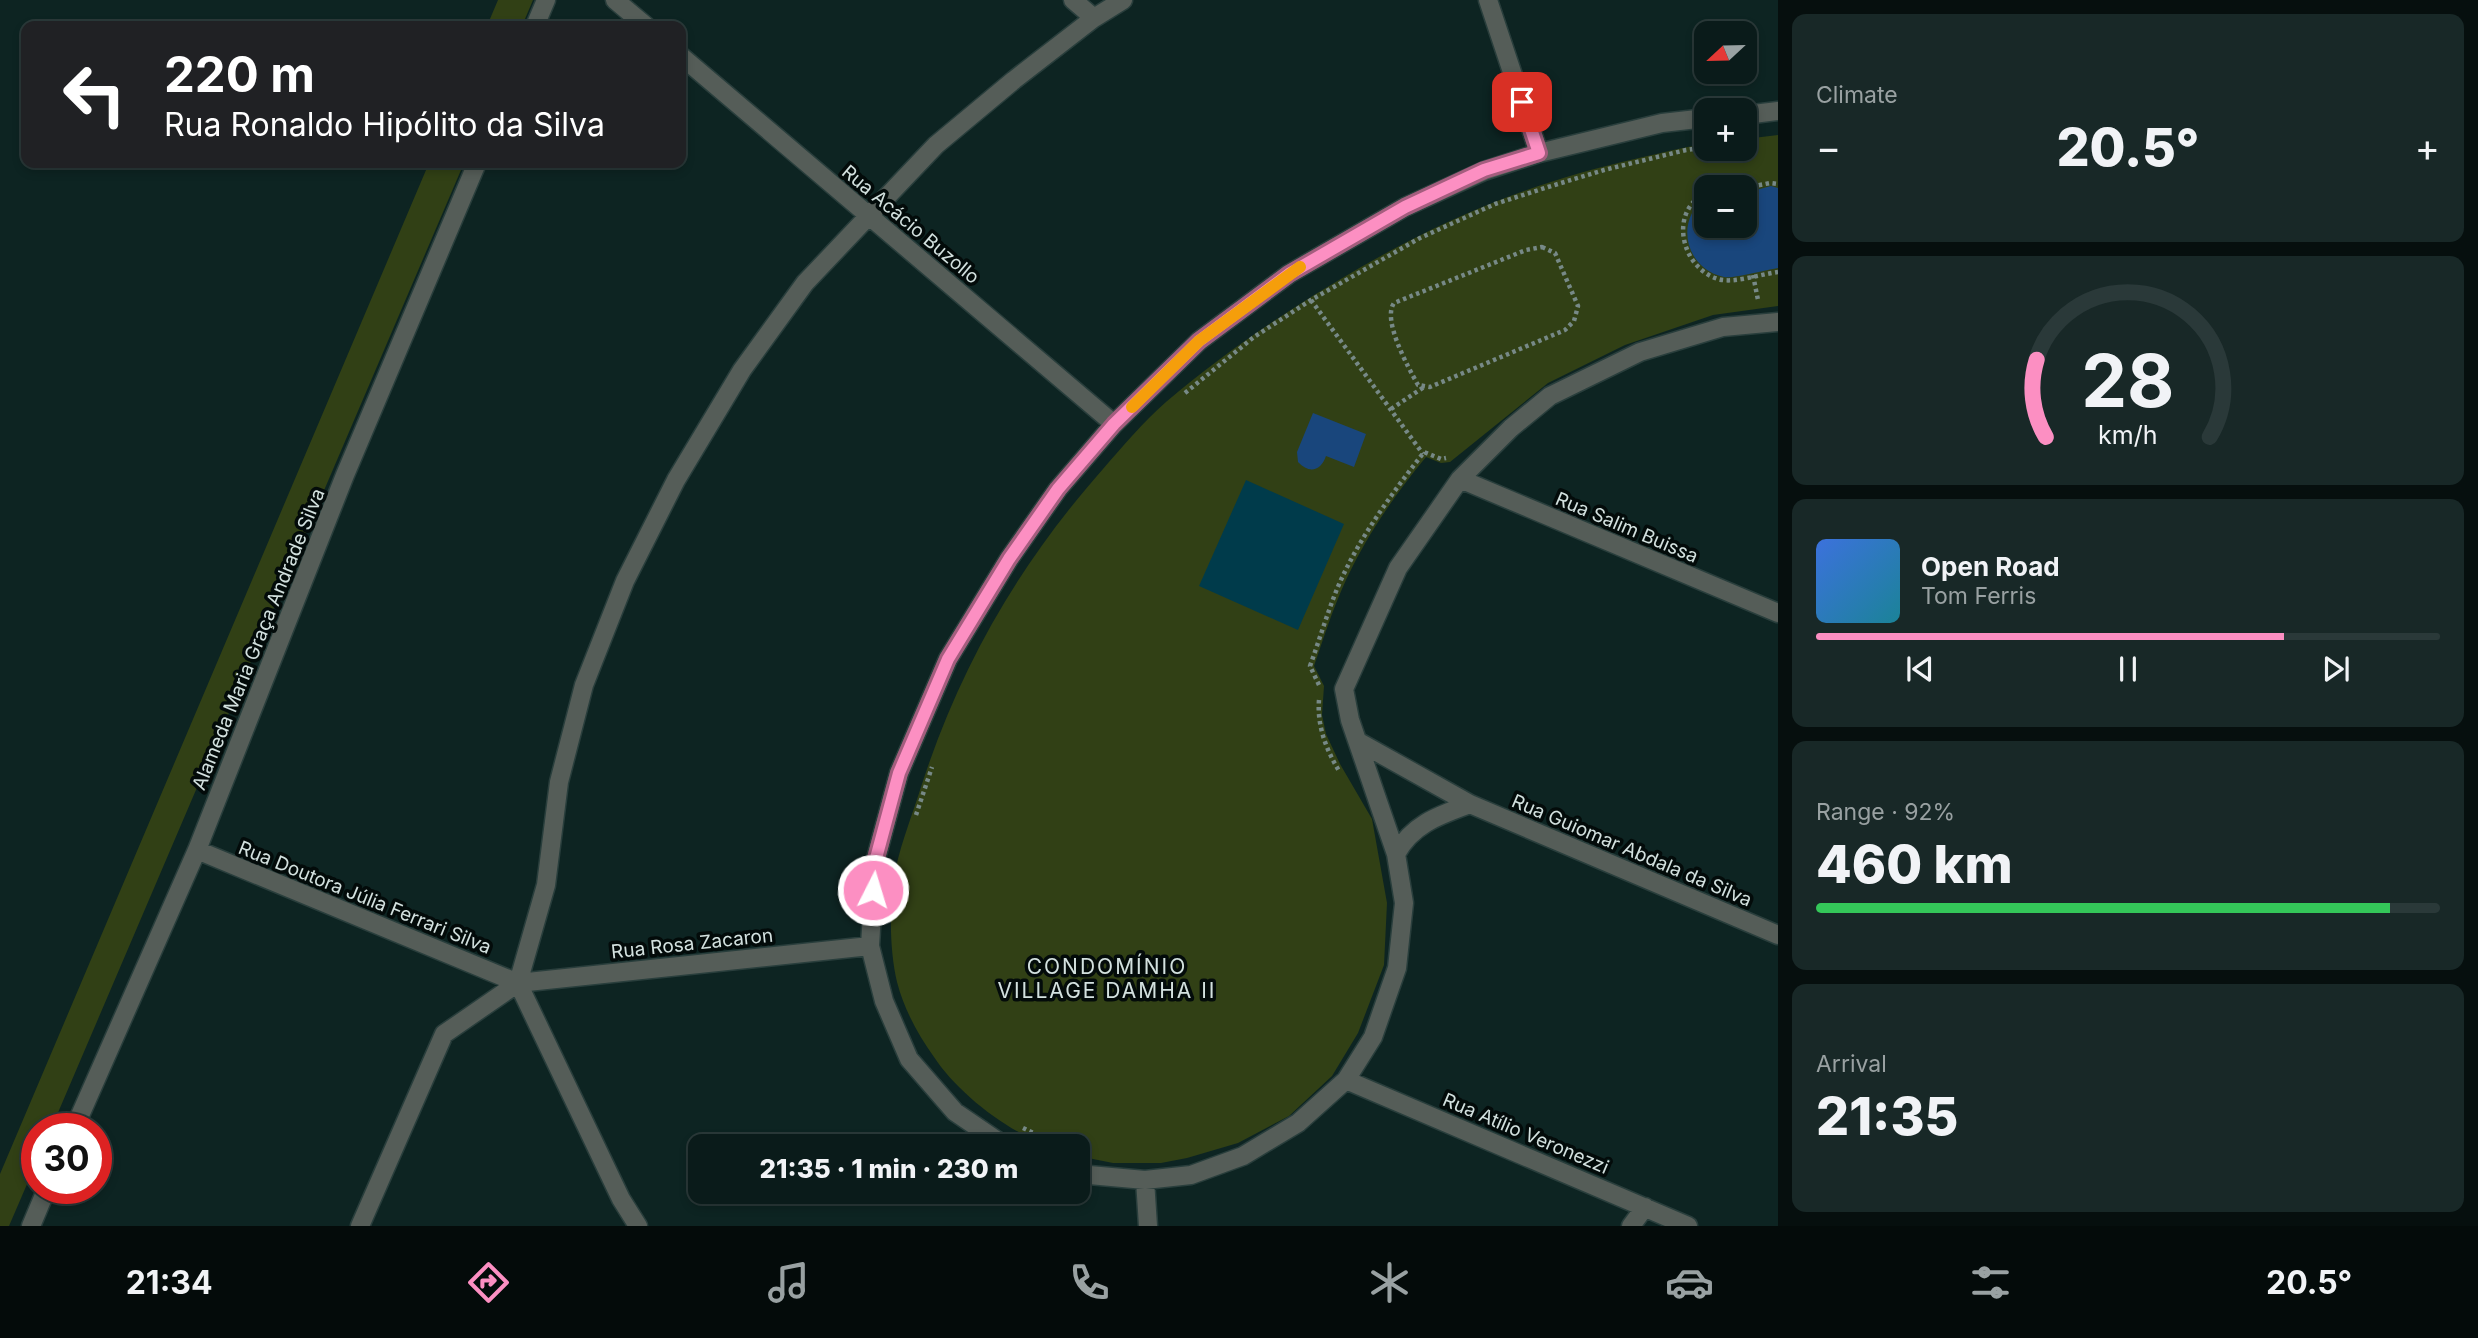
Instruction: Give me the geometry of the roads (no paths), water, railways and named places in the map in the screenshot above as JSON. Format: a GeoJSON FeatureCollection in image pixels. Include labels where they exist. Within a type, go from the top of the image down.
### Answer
{"type":"FeatureCollection","features":[{"type":"Feature","properties":{"kind":"street"},"geometry":{"type":"LineString","coordinates":[[537,21],[546,0]]}},
{"type":"Feature","properties":{"kind":"street"},"geometry":{"type":"LineString","coordinates":[[615,0],[640,21]]}},
{"type":"Feature","properties":{"kind":"street"},"geometry":{"type":"LineString","coordinates":[[1073,0],[1094,18]]}},
{"type":"Feature","properties":{"kind":"street"},"geometry":{"type":"LineString","coordinates":[[360,1226],[444,1034],[518,983],[546,885],[559,782],[584,685],[625,580],[676,480],[742,370],[805,283],[936,145],[1014,80],[1094,18],[1123,0]]}},
{"type":"Feature","properties":{"kind":"street"},"geometry":{"type":"LineString","coordinates":[[1488,0],[1539,153]]}},
{"type":"Feature","properties":{"kind":"street","name":"Rua Acácio Buzollo"},"geometry":{"type":"LineString","coordinates":[[686,60],[1114,424]]}},
{"type":"Feature","properties":{"kind":"street"},"geometry":{"type":"LineString","coordinates":[[1757,113],[1778,111]]}},
{"type":"Feature","properties":{"kind":"street"},"geometry":{"type":"LineString","coordinates":[[987,1134],[955,1112],[909,1059],[884,1001],[870,946],[875,862],[899,773],[948,659],[1009,559],[1058,489],[1114,424],[1199,341],[1289,274],[1405,207],[1484,170],[1539,153],[1662,123],[1694,119]]}},
{"type":"Feature","properties":{"kind":"street","name":"Alameda Maria Graça Andrade Silva"},"geometry":{"type":"LineString","coordinates":[[81,1113],[197,850],[345,475],[475,168]]}},
{"type":"Feature","properties":{"kind":"street"},"geometry":{"type":"LineString","coordinates":[[1090,1175],[1144,1180],[1191,1175],[1243,1156],[1298,1123],[1346,1080],[1373,1037],[1397,968],[1404,903],[1396,854],[1350,720],[1344,689],[1398,568],[1460,479],[1511,428],[1550,396],[1640,352],[1723,327],[1778,322]]}},
{"type":"Feature","properties":{"kind":"street","name":"Rua Salim Buissa"},"geometry":{"type":"LineString","coordinates":[[1460,479],[1778,613]]}},
{"type":"Feature","properties":{"kind":"street","name":"Rua Guiomar Abdala da Silva"},"geometry":{"type":"LineString","coordinates":[[1359,742],[1470,804],[1778,935]]}},
{"type":"Feature","properties":{"kind":"street"},"geometry":{"type":"LineString","coordinates":[[1396,854],[1403,841],[1424,822],[1470,804]]}},
{"type":"Feature","properties":{"kind":"street","name":"Rua Doutora Júlia Ferrari Silva"},"geometry":{"type":"LineString","coordinates":[[197,850],[518,983]]}},
{"type":"Feature","properties":{"kind":"street","name":"Rua Rosa Zacaron"},"geometry":{"type":"LineString","coordinates":[[518,983],[870,946]]}},
{"type":"Feature","properties":{"kind":"street"},"geometry":{"type":"LineString","coordinates":[[518,983],[621,1199],[638,1226]]}},
{"type":"Feature","properties":{"kind":"street","name":"Rua Atílio Veronezzi"},"geometry":{"type":"LineString","coordinates":[[1346,1080],[1688,1226]]}},
{"type":"Feature","properties":{"kind":"street"},"geometry":{"type":"LineString","coordinates":[[1144,1180],[1148,1226]]}},
{"type":"Feature","properties":{"kind":"street"},"geometry":{"type":"LineString","coordinates":[[30,1226],[40,1204]]}},
{"type":"Feature","properties":{"kind":"street"},"geometry":{"type":"LineString","coordinates":[[1631,1226],[1645,1207]]}},
{"type":"Feature","properties":{"kind":"water"},"geometry":{"type":"Polygon","coordinates":[[[1771,186],[1778,188],[1778,268],[1728,277],[1711,272],[1700,264],[1688,243],[1687,230],[1694,211],[1694,238],[1757,238],[1757,190],[1771,186]]]}},
{"type":"Feature","properties":{"kind":"water"},"geometry":{"type":"Polygon","coordinates":[[[1313,413],[1366,434],[1354,467],[1326,456],[1321,465],[1314,469],[1306,468],[1298,462],[1297,452],[1313,413]]]}},
{"type":"Feature","properties":{"kind":"district","name":"CONDOMÍNIO VILLAGE DAMHA II"},"geometry":{"type":"Point","coordinates":[1107,979]}}]}
